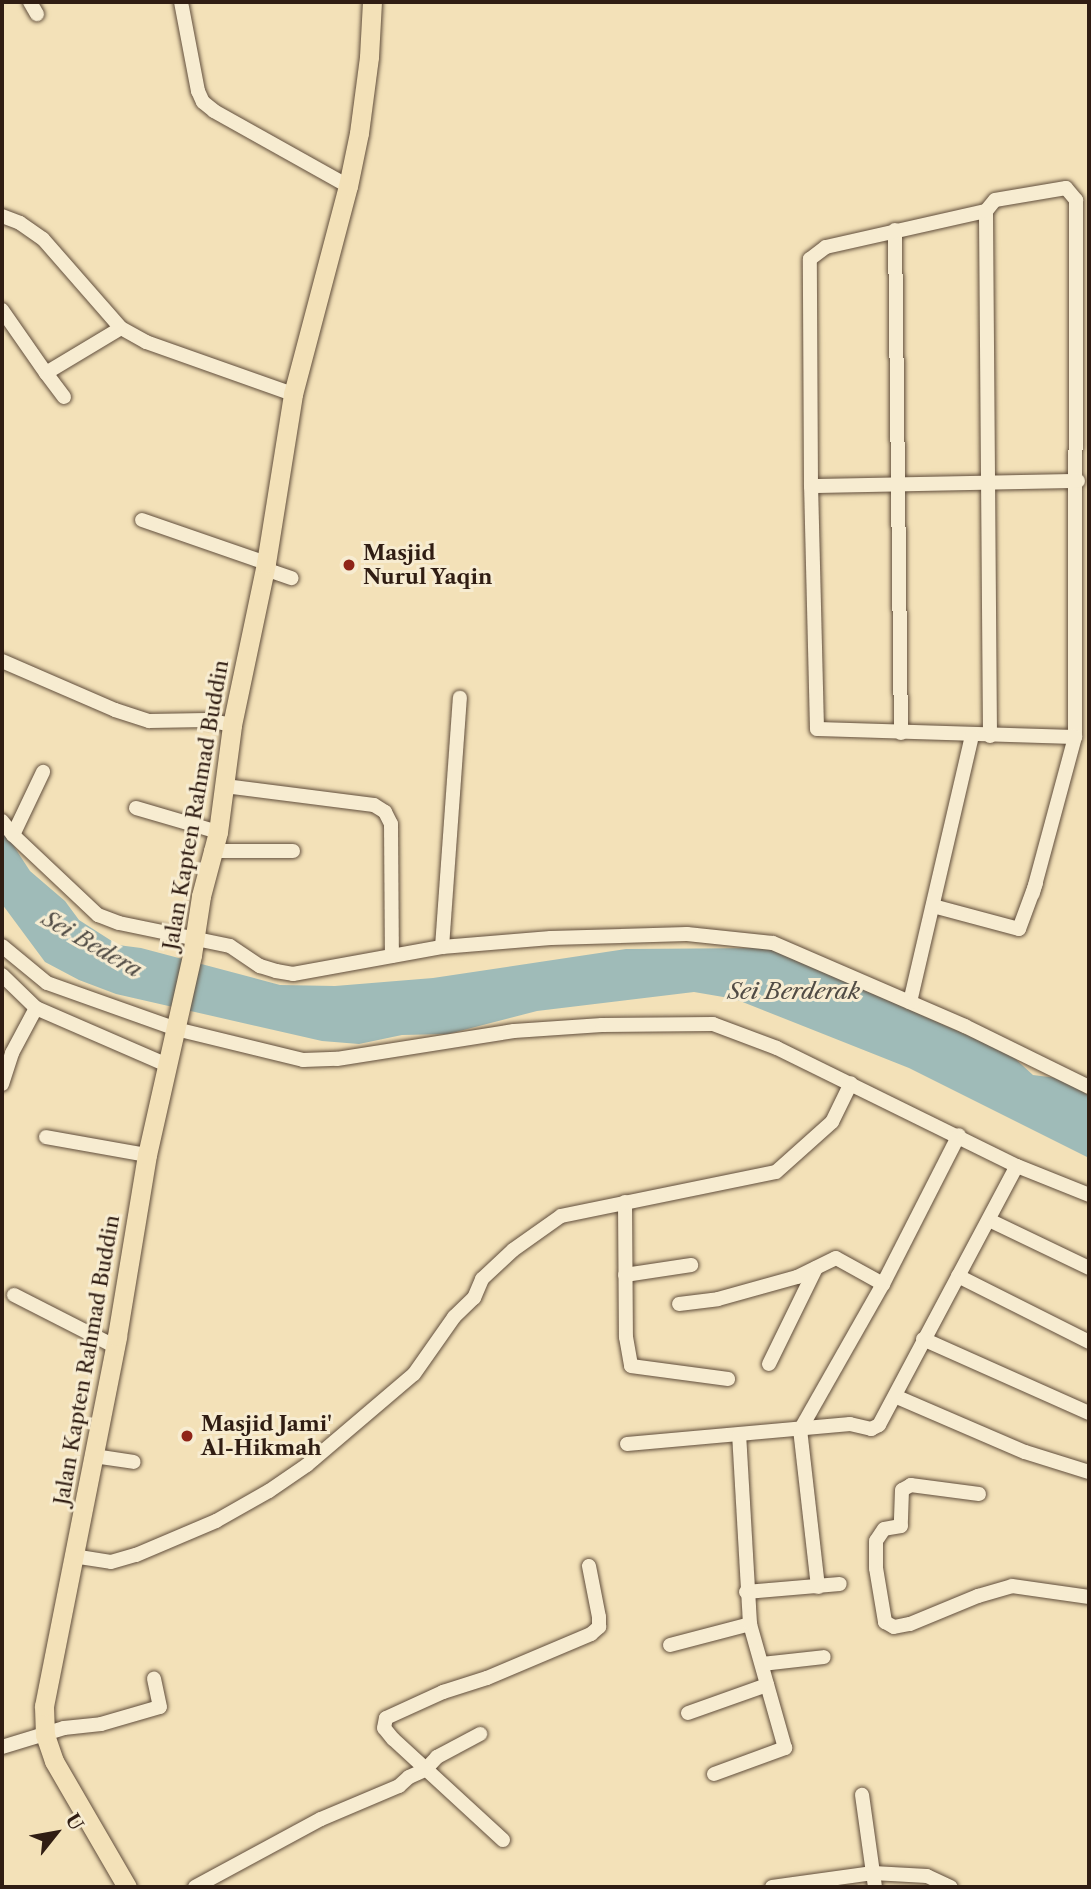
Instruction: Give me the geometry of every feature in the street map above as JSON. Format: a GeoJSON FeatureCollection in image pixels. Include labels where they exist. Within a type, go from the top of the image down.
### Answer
{"type":"FeatureCollection","features":[{"type":"Feature","properties":{"kind":"main road","name":"Jalan Kapten Rahmad Buddin"},"geometry":{"type":"LineString","coordinates":[[127,1887],[54,1761],[45,1735],[44,1706],[94,1456],[147,1155],[176,1029],[211,851],[218,832],[232,725],[265,566],[293,394],[348,186],[369,57],[372,2]]}},
{"type":"Feature","properties":{"kind":"street"},"geometry":{"type":"LineString","coordinates":[[181,2],[198,91],[203,102],[348,186]]}},
{"type":"Feature","properties":{"kind":"street"},"geometry":{"type":"LineString","coordinates":[[933,906],[1019,929],[1035,888],[1075,737],[1078,481],[1076,200],[1066,188],[995,200],[986,211],[827,247],[810,259],[816,727],[819,731],[1075,737]]}},
{"type":"Feature","properties":{"kind":"street"},"geometry":{"type":"LineString","coordinates":[[986,211],[990,736]]}},
{"type":"Feature","properties":{"kind":"street"},"geometry":{"type":"LineString","coordinates":[[2,216],[20,223],[43,239],[121,328],[146,342],[293,394]]}},
{"type":"Feature","properties":{"kind":"street"},"geometry":{"type":"LineString","coordinates":[[895,230],[901,733]]}},
{"type":"Feature","properties":{"kind":"street"},"geometry":{"type":"LineString","coordinates":[[2,310],[64,397]]}},
{"type":"Feature","properties":{"kind":"street"},"geometry":{"type":"LineString","coordinates":[[46,373],[121,328]]}},
{"type":"Feature","properties":{"kind":"street"},"geometry":{"type":"LineString","coordinates":[[811,486],[1078,481]]}},
{"type":"Feature","properties":{"kind":"street"},"geometry":{"type":"LineString","coordinates":[[142,520],[291,578]]}},
{"type":"Feature","properties":{"kind":"street"},"geometry":{"type":"LineString","coordinates":[[2,661],[115,710],[149,721],[206,720],[232,725]]}},
{"type":"Feature","properties":{"kind":"street"},"geometry":{"type":"LineString","coordinates":[[442,947],[460,698]]}},
{"type":"Feature","properties":{"kind":"street"},"geometry":{"type":"LineString","coordinates":[[910,1002],[972,735]]}},
{"type":"Feature","properties":{"kind":"street"},"geometry":{"type":"LineString","coordinates":[[13,835],[43,772]]}},
{"type":"Feature","properties":{"kind":"street"},"geometry":{"type":"LineString","coordinates":[[225,786],[374,805],[385,812],[391,824],[393,957]]}},
{"type":"Feature","properties":{"kind":"street"},"geometry":{"type":"LineString","coordinates":[[136,808],[218,832]]}},
{"type":"Feature","properties":{"kind":"street"},"geometry":{"type":"LineString","coordinates":[[2,821],[13,835],[98,915],[192,947],[230,946],[260,966],[293,974],[442,947],[551,938],[687,934],[773,943],[910,1002],[1089,1087]]}},
{"type":"Feature","properties":{"kind":"street"},"geometry":{"type":"LineString","coordinates":[[211,851],[293,850]]}},
{"type":"Feature","properties":{"kind":"street"},"geometry":{"type":"LineString","coordinates":[[2,946],[47,983],[176,1029],[303,1060],[337,1059],[513,1031],[602,1025],[713,1024],[777,1048],[959,1135],[1017,1166],[1089,1195]]}},
{"type":"Feature","properties":{"kind":"street"},"geometry":{"type":"LineString","coordinates":[[2,975],[36,1008],[167,1065]]}},
{"type":"Feature","properties":{"kind":"street"},"geometry":{"type":"LineString","coordinates":[[2,1084],[12,1053],[36,1008]]}},
{"type":"Feature","properties":{"kind":"street"},"geometry":{"type":"LineString","coordinates":[[73,1556],[111,1562],[136,1555],[216,1521],[269,1491],[307,1465],[414,1374],[426,1361],[435,1342],[474,1298],[482,1279],[513,1250],[561,1216],[776,1172],[832,1122],[850,1083]]}},
{"type":"Feature","properties":{"kind":"street"},"geometry":{"type":"LineString","coordinates":[[818,1587],[800,1430],[883,1284],[959,1135]]}},
{"type":"Feature","properties":{"kind":"street"},"geometry":{"type":"LineString","coordinates":[[46,1137],[147,1155]]}},
{"type":"Feature","properties":{"kind":"street"},"geometry":{"type":"LineString","coordinates":[[627,1444],[850,1424],[871,1429],[886,1417],[923,1339],[1017,1166]]}},
{"type":"Feature","properties":{"kind":"street"},"geometry":{"type":"LineString","coordinates":[[625,1202],[626,1337],[634,1369],[728,1379]]}},
{"type":"Feature","properties":{"kind":"street"},"geometry":{"type":"LineString","coordinates":[[989,1220],[1089,1268]]}},
{"type":"Feature","properties":{"kind":"street"},"geometry":{"type":"LineString","coordinates":[[679,1304],[718,1298],[797,1277],[836,1258],[883,1284]]}},
{"type":"Feature","properties":{"kind":"street"},"geometry":{"type":"LineString","coordinates":[[625,1275],[691,1265]]}},
{"type":"Feature","properties":{"kind":"street"},"geometry":{"type":"LineString","coordinates":[[769,1364],[816,1268]]}},
{"type":"Feature","properties":{"kind":"street"},"geometry":{"type":"LineString","coordinates":[[958,1276],[1089,1342]]}},
{"type":"Feature","properties":{"kind":"street"},"geometry":{"type":"LineString","coordinates":[[14,1295],[114,1346]]}},
{"type":"Feature","properties":{"kind":"street"},"geometry":{"type":"LineString","coordinates":[[923,1339],[1089,1413]]}},
{"type":"Feature","properties":{"kind":"street"},"geometry":{"type":"LineString","coordinates":[[897,1397],[1026,1452],[1089,1472]]}},
{"type":"Feature","properties":{"kind":"street"},"geometry":{"type":"LineString","coordinates":[[714,1774],[785,1748],[750,1624],[746,1592],[739,1435]]}},
{"type":"Feature","properties":{"kind":"street"},"geometry":{"type":"LineString","coordinates":[[94,1456],[134,1462]]}},
{"type":"Feature","properties":{"kind":"street"},"geometry":{"type":"LineString","coordinates":[[979,1494],[938,1487],[905,1486],[902,1490],[901,1526],[884,1529],[876,1541],[876,1568],[885,1622],[894,1628],[910,1624],[978,1596],[1012,1586],[1089,1597]]}},
{"type":"Feature","properties":{"kind":"street"},"geometry":{"type":"LineString","coordinates":[[503,1840],[425,1770],[384,1728],[386,1718],[443,1692],[487,1678],[591,1634],[599,1627],[599,1617],[589,1566]]}},
{"type":"Feature","properties":{"kind":"street"},"geometry":{"type":"LineString","coordinates":[[746,1592],[840,1584]]}},
{"type":"Feature","properties":{"kind":"street"},"geometry":{"type":"LineString","coordinates":[[670,1645],[750,1624]]}},
{"type":"Feature","properties":{"kind":"street"},"geometry":{"type":"LineString","coordinates":[[762,1664],[824,1657]]}},
{"type":"Feature","properties":{"kind":"street"},"geometry":{"type":"LineString","coordinates":[[2,1747],[160,1707],[154,1679]]}},
{"type":"Feature","properties":{"kind":"street"},"geometry":{"type":"LineString","coordinates":[[688,1713],[767,1685]]}},
{"type":"Feature","properties":{"kind":"street"},"geometry":{"type":"LineString","coordinates":[[195,1887],[321,1819],[399,1786],[409,1777],[425,1770],[437,1756],[480,1734]]}},
{"type":"Feature","properties":{"kind":"street"},"geometry":{"type":"LineString","coordinates":[[862,1795],[874,1880]]}},
{"type":"Feature","properties":{"kind":"street"},"geometry":{"type":"LineString","coordinates":[[772,1887],[927,1876],[951,1887]]}},
{"type":"Feature","properties":{"kind":"water","name":"Sei Berderak"},"geometry":{"type":"Polygon","coordinates":[[[2,828],[30,871],[65,901],[79,920],[118,945],[141,948],[280,985],[335,986],[433,978],[626,949],[769,948],[1010,1054],[1033,1075],[1065,1079],[1089,1096],[1089,1158],[909,1068],[735,999],[694,992],[537,1011],[448,1034],[402,1035],[359,1044],[322,1041],[116,994],[79,980],[45,962],[2,904],[2,828]]]}},
{"type":"Feature","properties":{"kind":"place","name":"Masjid Nurul Yaqin"},"geometry":{"type":"Point","coordinates":[349,565]}},
{"type":"Feature","properties":{"kind":"place","name":"Masjid Jami' Al-Hikmah"},"geometry":{"type":"Point","coordinates":[187,1436]}},
{"type":"Feature","properties":{"kind":"water label","name":"Sei Bedera"},"geometry":{"type":"Point","coordinates":[92,944]}}]}
